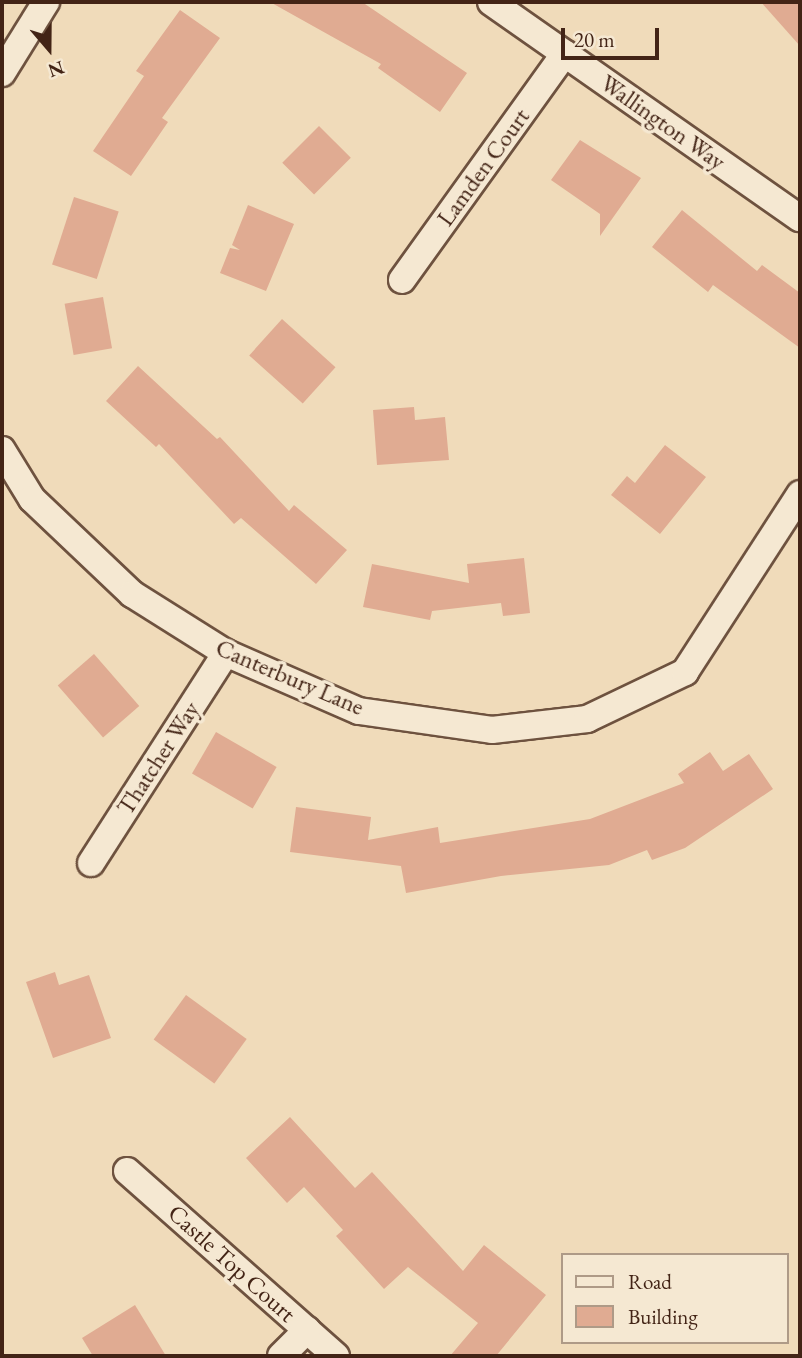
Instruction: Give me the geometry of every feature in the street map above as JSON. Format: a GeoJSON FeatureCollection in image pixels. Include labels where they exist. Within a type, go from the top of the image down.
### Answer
{"type":"FeatureCollection","features":[{"type":"Feature","properties":{"kind":"street"},"geometry":{"type":"LineString","coordinates":[[2,73],[46,2]]}},
{"type":"Feature","properties":{"kind":"street","name":"Wallington Way"},"geometry":{"type":"LineString","coordinates":[[491,2],[800,218]]}},
{"type":"Feature","properties":{"kind":"street","name":"Lamden Court"},"geometry":{"type":"LineString","coordinates":[[402,280],[565,53]]}},
{"type":"Feature","properties":{"kind":"street","name":"Canterbury Lane"},"geometry":{"type":"LineString","coordinates":[[2,450],[32,499],[132,594],[226,653],[359,711],[492,730],[587,719],[685,671],[800,494]]}},
{"type":"Feature","properties":{"kind":"street","name":"Thatcher Way"},"geometry":{"type":"LineString","coordinates":[[91,863],[226,653]]}},
{"type":"Feature","properties":{"kind":"street","name":"Castle Top Court"},"geometry":{"type":"LineString","coordinates":[[127,1171],[336,1356]]}},
{"type":"Feature","properties":{"kind":"street"},"geometry":{"type":"LineString","coordinates":[[281,1356],[307,1330]]}},
{"type":"Feature","properties":{"kind":"building"},"geometry":{"type":"Polygon","coordinates":[[[270,2],[362,2],[467,73],[440,112],[378,68],[381,64],[270,2]]]}},
{"type":"Feature","properties":{"kind":"building"},"geometry":{"type":"Polygon","coordinates":[[[761,2],[800,2],[800,46],[761,2]]]}},
{"type":"Feature","properties":{"kind":"building"},"geometry":{"type":"Polygon","coordinates":[[[180,10],[220,38],[162,118],[168,122],[131,176],[93,151],[144,76],[136,71],[180,10]]]}},
{"type":"Feature","properties":{"kind":"building"},"geometry":{"type":"Polygon","coordinates":[[[319,126],[351,158],[314,195],[282,163],[319,126]]]}},
{"type":"Feature","properties":{"kind":"building"},"geometry":{"type":"Polygon","coordinates":[[[580,140],[641,178],[600,236],[600,214],[551,180],[580,140]]]}},
{"type":"Feature","properties":{"kind":"building"},"geometry":{"type":"Polygon","coordinates":[[[74,197],[119,212],[97,279],[52,265],[74,197]]]}},
{"type":"Feature","properties":{"kind":"building"},"geometry":{"type":"Polygon","coordinates":[[[248,205],[294,224],[266,291],[220,273],[230,248],[240,250],[232,245],[248,205]]]}},
{"type":"Feature","properties":{"kind":"building"},"geometry":{"type":"Polygon","coordinates":[[[682,210],[757,271],[762,265],[800,293],[800,348],[713,285],[708,292],[652,247],[682,210]]]}},
{"type":"Feature","properties":{"kind":"building"},"geometry":{"type":"Polygon","coordinates":[[[103,297],[112,348],[74,355],[65,304],[103,297]]]}},
{"type":"Feature","properties":{"kind":"building"},"geometry":{"type":"Polygon","coordinates":[[[282,319],[336,367],[303,404],[249,355],[282,319]]]}},
{"type":"Feature","properties":{"kind":"building"},"geometry":{"type":"Polygon","coordinates":[[[138,366],[217,439],[220,437],[289,511],[294,505],[347,550],[316,584],[241,518],[234,524],[159,444],[156,447],[106,401],[138,366]]]}},
{"type":"Feature","properties":{"kind":"building"},"geometry":{"type":"Polygon","coordinates":[[[414,407],[415,420],[445,417],[449,460],[377,465],[373,410],[414,407]]]}},
{"type":"Feature","properties":{"kind":"building"},"geometry":{"type":"Polygon","coordinates":[[[665,445],[706,477],[660,534],[611,495],[627,476],[635,483],[665,445]]]}},
{"type":"Feature","properties":{"kind":"building"},"geometry":{"type":"Polygon","coordinates":[[[524,558],[530,613],[503,616],[501,603],[432,611],[430,620],[363,607],[372,564],[469,583],[467,564],[524,558]]]}},
{"type":"Feature","properties":{"kind":"building"},"geometry":{"type":"Polygon","coordinates":[[[94,654],[139,706],[103,738],[58,685],[94,654]]]}},
{"type":"Feature","properties":{"kind":"building"},"geometry":{"type":"Polygon","coordinates":[[[216,732],[277,767],[253,809],[192,774],[216,732]]]}},
{"type":"Feature","properties":{"kind":"building"},"geometry":{"type":"Polygon","coordinates":[[[710,752],[723,771],[749,754],[773,789],[685,848],[652,860],[647,850],[609,865],[501,876],[406,893],[401,866],[290,852],[296,807],[371,817],[368,840],[438,827],[440,843],[590,819],[684,783],[678,774],[710,752]]]}},
{"type":"Feature","properties":{"kind":"building"},"geometry":{"type":"Polygon","coordinates":[[[55,972],[59,985],[89,975],[111,1038],[53,1058],[26,982],[55,972]]]}},
{"type":"Feature","properties":{"kind":"building"},"geometry":{"type":"Polygon","coordinates":[[[186,995],[247,1039],[214,1084],[154,1039],[186,995]]]}},
{"type":"Feature","properties":{"kind":"building"},"geometry":{"type":"Polygon","coordinates":[[[290,1117],[355,1188],[372,1172],[463,1271],[484,1245],[546,1295],[496,1356],[450,1356],[478,1323],[408,1267],[384,1289],[336,1236],[343,1230],[304,1187],[287,1203],[246,1158],[290,1117]]]}},
{"type":"Feature","properties":{"kind":"building"},"geometry":{"type":"Polygon","coordinates":[[[135,1305],[166,1356],[93,1356],[82,1338],[135,1305]]]}}]}
